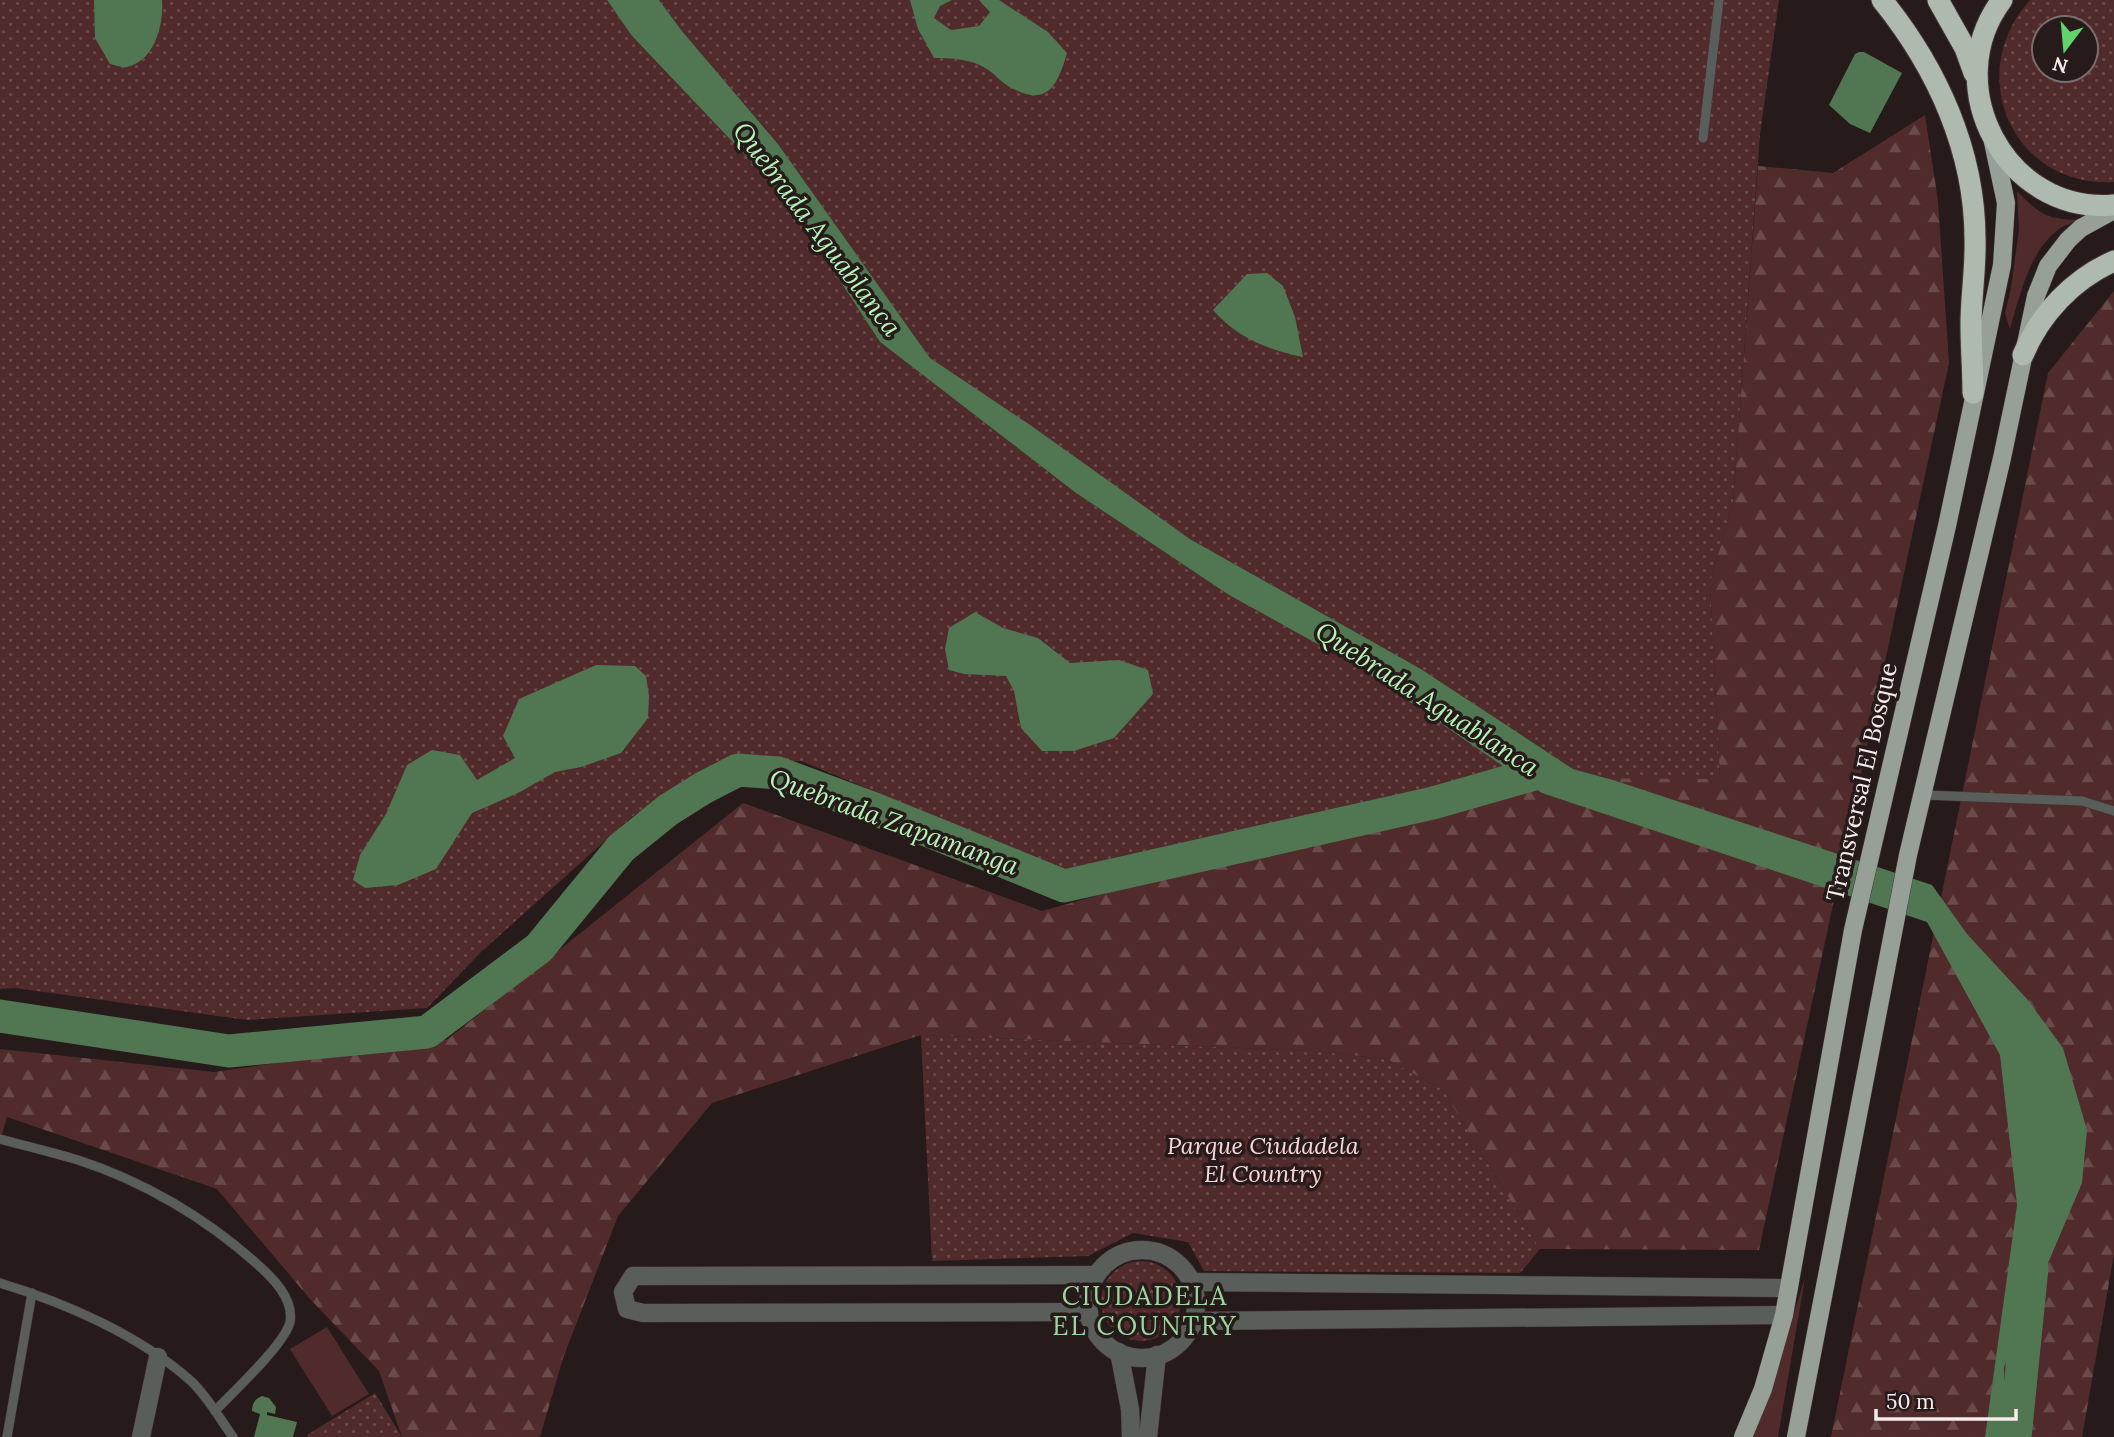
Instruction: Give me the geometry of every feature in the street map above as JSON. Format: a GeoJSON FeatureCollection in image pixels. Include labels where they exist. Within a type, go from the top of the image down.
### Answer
{"type":"FeatureCollection","features":[{"type":"Feature","properties":{"kind":"highway"},"geometry":{"type":"LineString","coordinates":[[1882,0],[1935,81],[1951,114],[1963,149],[1975,238],[1971,323],[1973,393]]}},
{"type":"Feature","properties":{"kind":"highway"},"geometry":{"type":"LineString","coordinates":[[1938,0],[1965,48],[1977,80],[1981,108],[1991,136],[2015,169],[2049,192],[2068,200],[2114,208]]}},
{"type":"Feature","properties":{"kind":"highway"},"geometry":{"type":"LineString","coordinates":[[1977,80],[1984,32],[2002,0]]}},
{"type":"Feature","properties":{"kind":"highway"},"geometry":{"type":"LineString","coordinates":[[2023,355],[2031,335],[2065,294],[2085,277],[2114,261]]}},
{"type":"Feature","properties":{"kind":"main road","name":"Transversal El Bosque"},"geometry":{"type":"LineString","coordinates":[[1743,1437],[1763,1389],[1784,1315],[1853,929],[1947,526],[2002,265],[2006,224],[2003,186],[1991,136]]}},
{"type":"Feature","properties":{"kind":"main road"},"geometry":{"type":"LineString","coordinates":[[1796,1437],[1908,855],[2002,458],[2036,296],[2048,266],[2068,240],[2081,228],[2114,208]]}},
{"type":"Feature","properties":{"kind":"street"},"geometry":{"type":"LineString","coordinates":[[1140,1250],[1153,1251],[1176,1262],[1192,1282],[1195,1295],[1194,1321],[1180,1342],[1157,1355],[1131,1356],[1119,1352],[1099,1336],[1089,1312],[1091,1287],[1096,1275],[1115,1257],[1140,1250]]}},
{"type":"Feature","properties":{"kind":"street"},"geometry":{"type":"LineString","coordinates":[[1089,1312],[643,1313],[627,1309],[623,1292],[634,1276],[1096,1275]]}},
{"type":"Feature","properties":{"kind":"street"},"geometry":{"type":"LineString","coordinates":[[1192,1282],[1788,1288]]}},
{"type":"Feature","properties":{"kind":"street"},"geometry":{"type":"LineString","coordinates":[[1194,1321],[1784,1315]]}},
{"type":"Feature","properties":{"kind":"street"},"geometry":{"type":"LineString","coordinates":[[1119,1352],[1130,1409],[1131,1437]]}},
{"type":"Feature","properties":{"kind":"street"},"geometry":{"type":"LineString","coordinates":[[1148,1437],[1157,1355]]}},
{"type":"Feature","properties":{"kind":"street"},"geometry":{"type":"LineString","coordinates":[[141,1437],[158,1357]]}},
{"type":"Feature","properties":{"kind":"lane"},"geometry":{"type":"LineString","coordinates":[[1703,138],[1719,0]]}},
{"type":"Feature","properties":{"kind":"lane"},"geometry":{"type":"LineString","coordinates":[[1924,795],[2082,801],[2114,811]]}},
{"type":"Feature","properties":{"kind":"lane"},"geometry":{"type":"LineString","coordinates":[[0,1139],[80,1161],[148,1189],[180,1206],[237,1246],[284,1294],[291,1310],[285,1335],[215,1411]]}},
{"type":"Feature","properties":{"kind":"lane"},"geometry":{"type":"LineString","coordinates":[[0,1283],[32,1293],[101,1322],[158,1357],[192,1382],[233,1437]]}},
{"type":"Feature","properties":{"kind":"lane"},"geometry":{"type":"LineString","coordinates":[[7,1437],[32,1293]]}},
{"type":"Feature","properties":{"kind":"green space"},"geometry":{"type":"Polygon","coordinates":[[[0,0],[607,0],[632,36],[785,197],[880,342],[1076,493],[1229,595],[1359,667],[1515,773],[1436,801],[1069,872],[801,761],[725,763],[633,816],[481,952],[427,1008],[247,1020],[15,988],[0,989],[0,0]]]}},
{"type":"Feature","properties":{"kind":"green space"},"geometry":{"type":"Polygon","coordinates":[[[659,0],[1779,0],[1760,134],[1733,502],[1710,583],[1720,779],[1613,780],[1573,769],[1421,669],[1190,539],[930,358],[778,144],[659,0]]]}},
{"type":"Feature","properties":{"kind":"green space"},"geometry":{"type":"Polygon","coordinates":[[[2030,0],[2114,0],[2114,182],[2079,179],[2049,166],[2025,147],[2009,121],[2001,92],[2001,60],[2010,29],[2030,0]]]}},
{"type":"Feature","properties":{"kind":"green space"},"geometry":{"type":"Polygon","coordinates":[[[1925,115],[1938,201],[1949,363],[1759,1250],[1540,1249],[1443,1090],[1387,1059],[1313,1051],[921,1035],[712,1103],[618,1216],[563,1358],[540,1437],[402,1437],[379,1371],[310,1299],[217,1189],[7,1117],[0,1141],[0,1049],[214,1072],[448,1039],[743,803],[1042,911],[1519,778],[1720,779],[1710,583],[1733,502],[1758,166],[1833,173],[1925,115]]]}},
{"type":"Feature","properties":{"kind":"green space"},"geometry":{"type":"Polygon","coordinates":[[[2017,191],[2044,214],[2080,220],[2059,229],[2040,249],[2027,275],[2010,329],[2005,313],[2019,229],[2017,191]]]}},
{"type":"Feature","properties":{"kind":"green space"},"geometry":{"type":"Polygon","coordinates":[[[2114,291],[2114,1254],[2082,1437],[1831,1437],[2048,373],[2114,291]]]}},
{"type":"Feature","properties":{"kind":"green space","name":"Parque Ciudadela El Country"},"geometry":{"type":"Polygon","coordinates":[[[921,1035],[1313,1051],[1387,1059],[1443,1090],[1540,1249],[1520,1273],[1204,1271],[1188,1242],[1133,1233],[1088,1256],[932,1261],[921,1035]]]}},
{"type":"Feature","properties":{"kind":"green space"},"geometry":{"type":"Polygon","coordinates":[[[1141,1261],[1156,1264],[1169,1273],[1178,1286],[1181,1301],[1178,1316],[1169,1329],[1156,1338],[1141,1341],[1126,1338],[1113,1329],[1104,1316],[1101,1301],[1104,1286],[1113,1273],[1126,1264],[1141,1261]]]}},
{"type":"Feature","properties":{"kind":"green space"},"geometry":{"type":"Polygon","coordinates":[[[1805,1278],[1778,1437],[1753,1437],[1763,1412],[1805,1278]]]}},
{"type":"Feature","properties":{"kind":"green space"},"geometry":{"type":"Polygon","coordinates":[[[327,1327],[369,1394],[332,1416],[290,1349],[327,1327]]]}},
{"type":"Feature","properties":{"kind":"green space"},"geometry":{"type":"Polygon","coordinates":[[[375,1393],[402,1437],[308,1437],[307,1435],[375,1393]]]}},
{"type":"Feature","properties":{"kind":"water"},"geometry":{"type":"Polygon","coordinates":[[[94,0],[162,0],[159,30],[145,57],[127,67],[110,64],[95,38],[94,0]]]}},
{"type":"Feature","properties":{"kind":"water"},"geometry":{"type":"Polygon","coordinates":[[[607,0],[659,0],[778,144],[930,358],[1033,427],[1190,539],[1421,669],[1573,769],[1932,885],[1967,934],[2027,999],[2063,1048],[2087,1130],[2082,1183],[2004,1367],[2004,1437],[1985,1437],[2017,1205],[2000,1055],[1927,922],[1542,793],[1359,667],[1229,595],[1076,493],[880,342],[785,197],[632,36],[607,0]]]}},
{"type":"Feature","properties":{"kind":"water"},"geometry":{"type":"Polygon","coordinates":[[[910,0],[952,0],[940,6],[934,18],[951,30],[979,26],[990,12],[979,0],[999,0],[1048,32],[1067,53],[1059,76],[1048,91],[1032,95],[1008,86],[975,63],[934,58],[918,29],[910,0]]]}},
{"type":"Feature","properties":{"kind":"water"},"geometry":{"type":"Polygon","coordinates":[[[1864,52],[1902,73],[1870,133],[1850,124],[1829,105],[1855,54],[1864,52]]]}},
{"type":"Feature","properties":{"kind":"water"},"geometry":{"type":"Polygon","coordinates":[[[1267,273],[1283,286],[1295,317],[1303,357],[1277,350],[1242,335],[1213,310],[1247,274],[1267,273]]]}},
{"type":"Feature","properties":{"kind":"water"},"geometry":{"type":"Polygon","coordinates":[[[975,612],[1003,628],[1038,638],[1070,663],[1119,660],[1148,670],[1153,694],[1114,738],[1074,751],[1042,751],[1021,728],[1014,691],[1006,676],[964,674],[949,670],[945,649],[949,628],[975,612]]]}},
{"type":"Feature","properties":{"kind":"water"},"geometry":{"type":"Polygon","coordinates":[[[596,665],[635,666],[646,676],[648,718],[621,753],[581,767],[555,772],[520,792],[472,813],[436,869],[398,885],[365,888],[353,880],[360,855],[386,814],[407,765],[432,750],[460,755],[477,780],[515,758],[503,736],[519,699],[596,665]]]}},
{"type":"Feature","properties":{"kind":"water"},"geometry":{"type":"Polygon","coordinates":[[[262,1396],[269,1398],[276,1407],[275,1414],[267,1412],[267,1415],[297,1422],[293,1437],[254,1437],[260,1414],[252,1411],[256,1400],[262,1396]]]}},
{"type":"Feature","properties":{"kind":"waterway","name":"Quebrada Zapamanga"},"geometry":{"type":"LineString","coordinates":[[0,1016],[229,1051],[427,1032],[539,948],[621,848],[668,810],[738,770],[778,773],[1064,886],[1433,803],[1538,773]]}},
{"type":"Feature","properties":{"kind":"waterway","name":"Quebrada Aguablanca"},"geometry":{"type":"LineString","coordinates":[[2015,1437],[2032,1268]]}},
{"type":"Feature","properties":{"kind":"district","name":"CIUDADELA EL COUNTRY"},"geometry":{"type":"Point","coordinates":[1145,1311]}}]}
